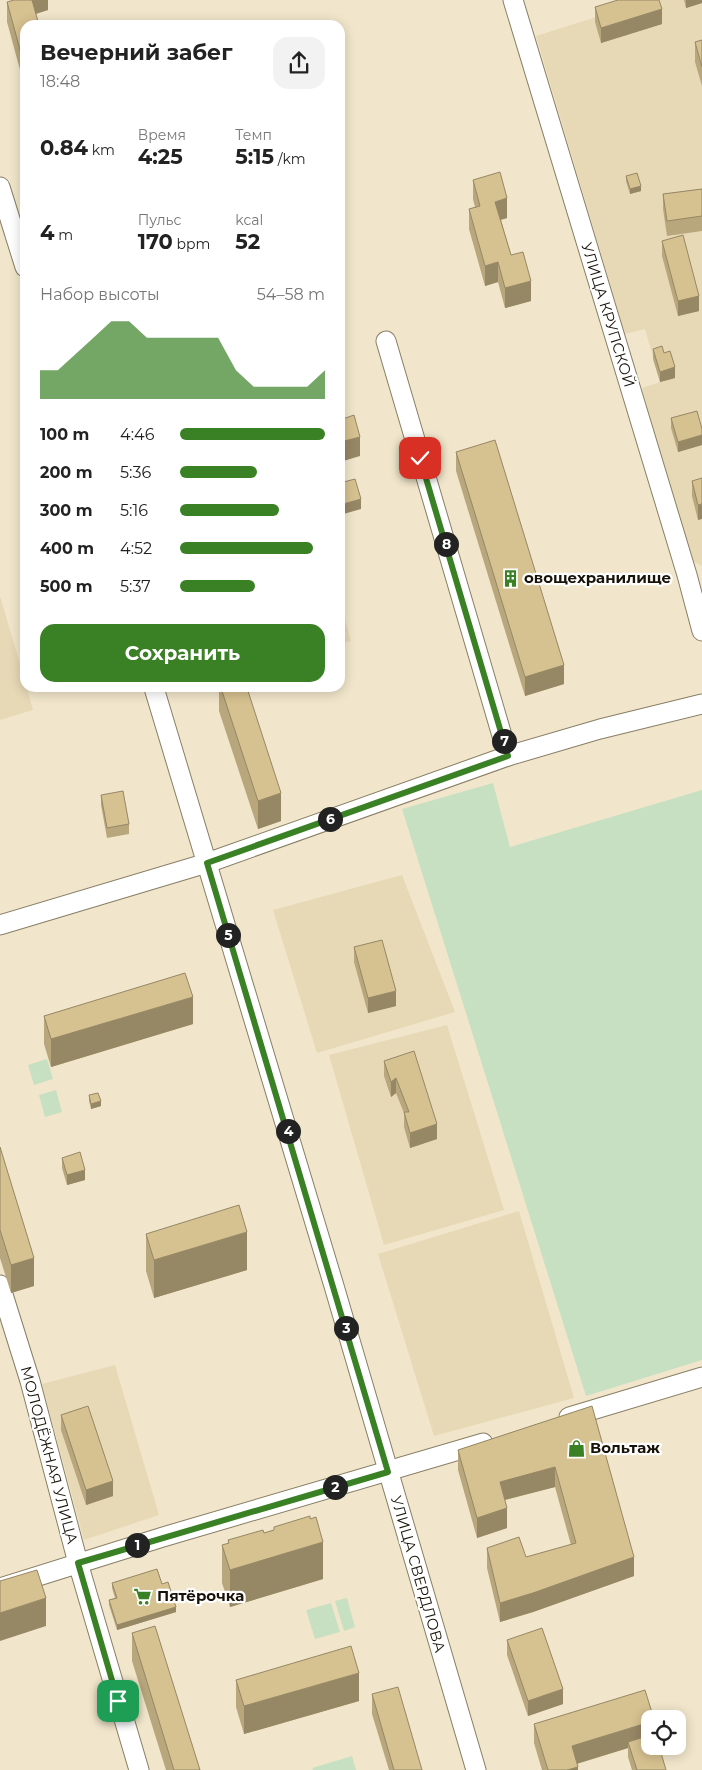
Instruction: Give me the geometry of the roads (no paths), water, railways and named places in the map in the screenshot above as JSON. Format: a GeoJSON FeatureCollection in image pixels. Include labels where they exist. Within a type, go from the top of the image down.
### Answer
{"type":"FeatureCollection","features":[{"type":"Feature","properties":{"kind":"street","name":"УЛИЦА КРУПСКОЙ"},"geometry":{"type":"LineString","coordinates":[[513,0],[687,575],[702,631]]}},
{"type":"Feature","properties":{"kind":"street"},"geometry":{"type":"LineString","coordinates":[[0,186],[20,251]]}},
{"type":"Feature","properties":{"kind":"street"},"geometry":{"type":"LineString","coordinates":[[386,341],[508,756]]}},
{"type":"Feature","properties":{"kind":"street","name":"УЛИЦА СВЕРДЛОВА"},"geometry":{"type":"LineString","coordinates":[[155,692],[331,1277],[476,1770]]}},
{"type":"Feature","properties":{"kind":"street"},"geometry":{"type":"LineString","coordinates":[[0,925],[207,863],[508,756],[600,729],[702,704]]}},
{"type":"Feature","properties":{"kind":"street","name":"МОЛОДЁЖНАЯ УЛИЦА"},"geometry":{"type":"LineString","coordinates":[[0,1285],[30,1381],[78,1563],[139,1770]]}},
{"type":"Feature","properties":{"kind":"street"},"geometry":{"type":"LineString","coordinates":[[548,1424],[702,1377]]}},
{"type":"Feature","properties":{"kind":"street"},"geometry":{"type":"LineString","coordinates":[[0,1588],[78,1563],[501,1438]]}},
{"type":"Feature","properties":{"kind":"place","name":"овощехранилище"},"geometry":{"type":"Point","coordinates":[510,578]}},
{"type":"Feature","properties":{"kind":"place","name":"Вольтаж"},"geometry":{"type":"Point","coordinates":[576,1448]}},
{"type":"Feature","properties":{"kind":"place","name":"Пятёрочка"},"geometry":{"type":"Point","coordinates":[143,1596]}}]}
